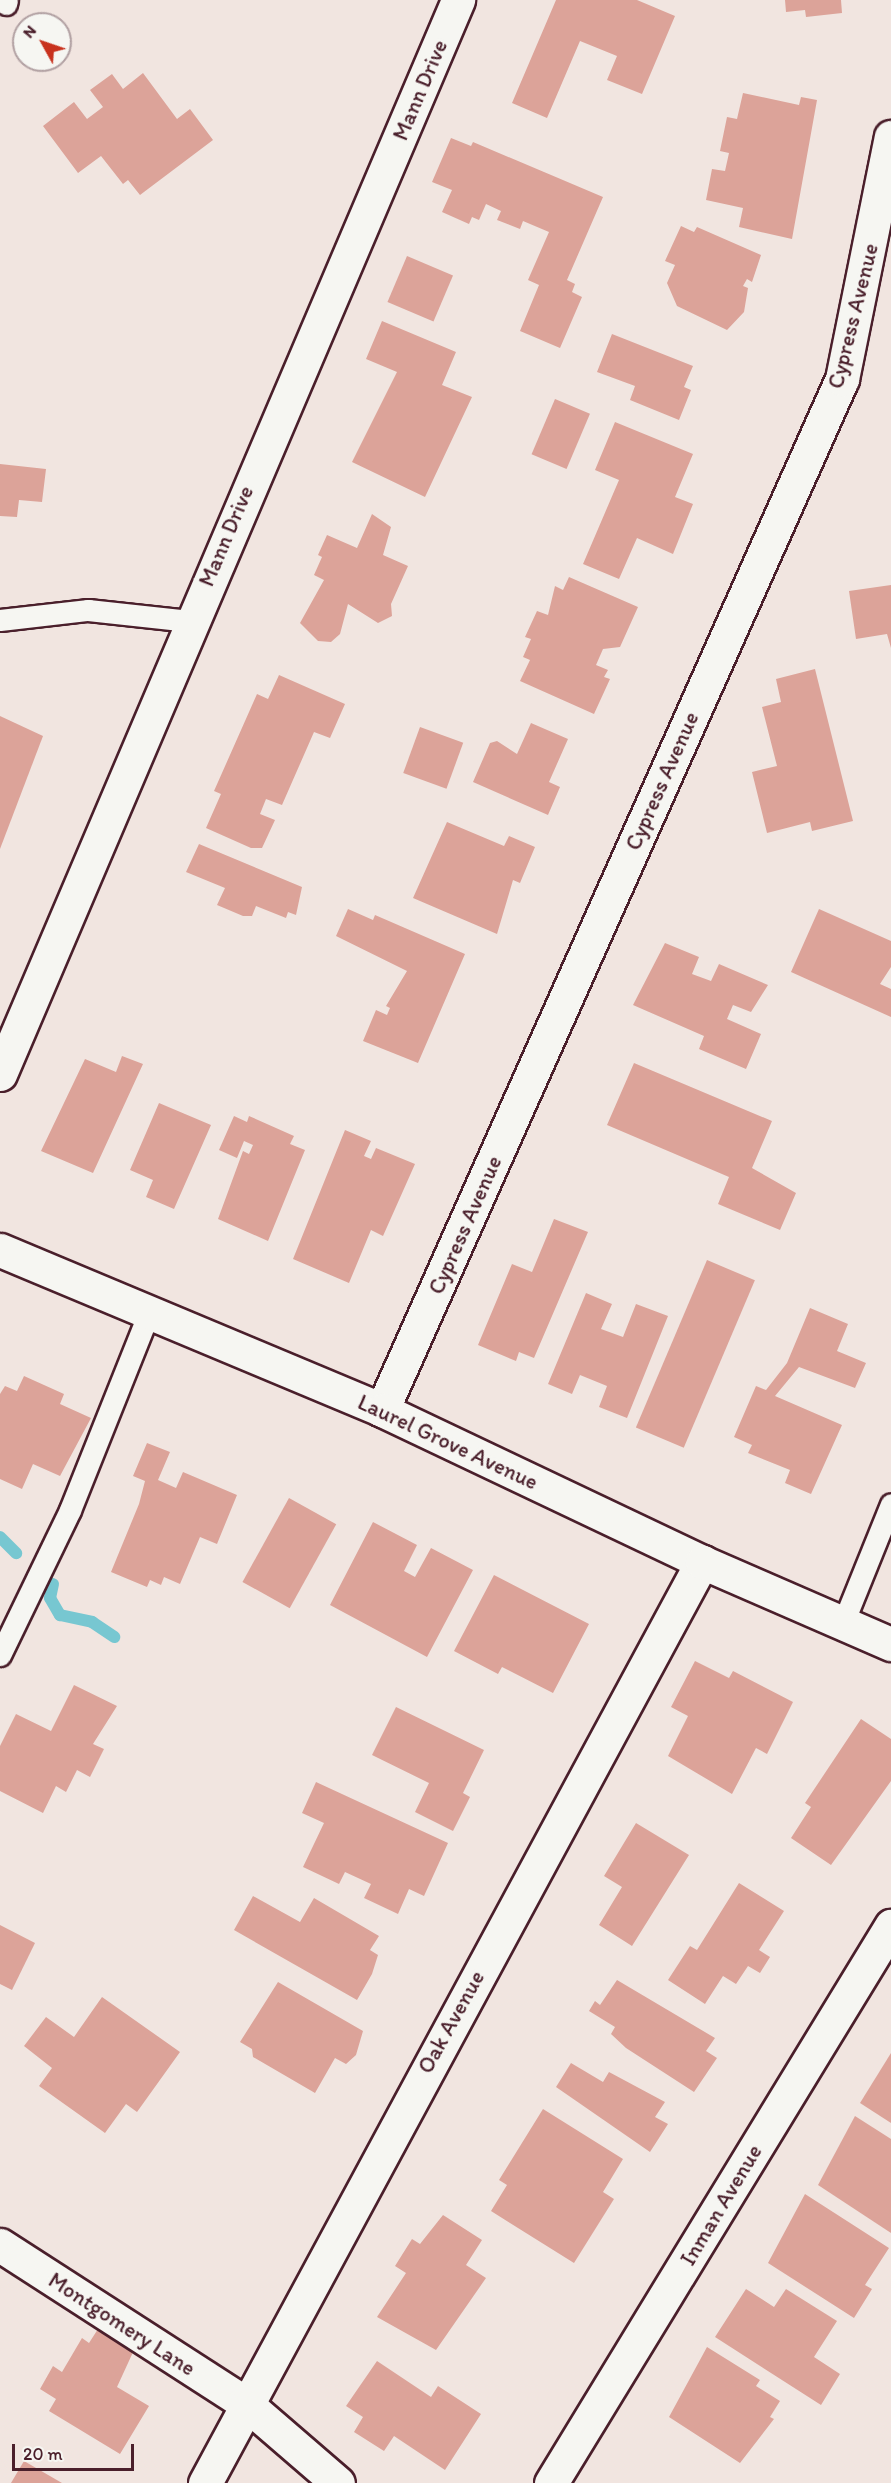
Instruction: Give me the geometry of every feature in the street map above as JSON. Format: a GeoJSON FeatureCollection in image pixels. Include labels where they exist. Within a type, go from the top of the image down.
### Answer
{"type":"FeatureCollection","features":[{"type":"Feature","properties":{"kind":"street","name":"Mann Drive"},"geometry":{"type":"LineString","coordinates":[[0,1074],[189,621],[459,0]]}},
{"type":"Feature","properties":{"kind":"street","name":"Cypress Avenue"},"geometry":{"type":"LineString","coordinates":[[382,1410],[842,378],[891,136]]}},
{"type":"Feature","properties":{"kind":"street","name":"Laurel Grove Avenue"},"geometry":{"type":"LineString","coordinates":[[0,1250],[382,1410],[702,1562],[891,1644]]}},
{"type":"Feature","properties":{"kind":"street","name":"Oak Avenue"},"geometry":{"type":"LineString","coordinates":[[205,2483],[244,2402],[702,1562]]}},
{"type":"Feature","properties":{"kind":"street","name":"Inman Avenue"},"geometry":{"type":"LineString","coordinates":[[550,2483],[891,1926]]}},
{"type":"Feature","properties":{"kind":"street","name":"Montgomery Lane"},"geometry":{"type":"LineString","coordinates":[[0,2246],[244,2402],[338,2483]]}},
{"type":"Feature","properties":{"kind":"lane"},"geometry":{"type":"LineString","coordinates":[[0,620],[88,610],[189,621]]}},
{"type":"Feature","properties":{"kind":"lane"},"geometry":{"type":"LineString","coordinates":[[0,1654],[70,1510],[149,1312]]}},
{"type":"Feature","properties":{"kind":"lane"},"geometry":{"type":"LineString","coordinates":[[843,1623],[891,1504]]}},
{"type":"Feature","properties":{"kind":"building"},"geometry":{"type":"Polygon","coordinates":[[[556,0],[637,0],[675,16],[642,94],[607,80],[617,56],[580,41],[547,118],[512,103],[556,0]]]}},
{"type":"Feature","properties":{"kind":"building"},"geometry":{"type":"Polygon","coordinates":[[[785,0],[841,0],[842,13],[806,17],[805,10],[786,12],[785,0]]]}},
{"type":"Feature","properties":{"kind":"building"},"geometry":{"type":"Polygon","coordinates":[[[143,73],[177,119],[190,109],[213,140],[140,195],[128,180],[123,184],[101,156],[78,173],[43,126],[74,102],[87,119],[103,107],[90,90],[112,74],[123,89],[143,73]]]}},
{"type":"Feature","properties":{"kind":"building"},"geometry":{"type":"Polygon","coordinates":[[[743,93],[799,105],[801,97],[817,100],[792,239],[739,227],[743,208],[706,200],[712,169],[725,171],[729,153],[720,151],[727,117],[737,119],[743,93]]]}},
{"type":"Feature","properties":{"kind":"building"},"geometry":{"type":"Polygon","coordinates":[[[451,138],[471,146],[473,142],[603,197],[567,280],[575,284],[572,292],[582,297],[560,348],[520,331],[539,285],[528,280],[549,232],[523,221],[520,229],[497,220],[501,211],[486,204],[479,220],[472,217],[469,224],[442,212],[452,190],[432,182],[451,138]]]}},
{"type":"Feature","properties":{"kind":"building"},"geometry":{"type":"Polygon","coordinates":[[[681,226],[694,232],[697,227],[761,255],[752,282],[747,279],[743,286],[748,288],[744,312],[727,330],[677,306],[667,283],[675,265],[665,261],[681,226]]]}},
{"type":"Feature","properties":{"kind":"building"},"geometry":{"type":"Polygon","coordinates":[[[407,256],[453,276],[433,322],[387,302],[407,256]]]}},
{"type":"Feature","properties":{"kind":"building"},"geometry":{"type":"Polygon","coordinates":[[[382,321],[456,352],[442,385],[472,397],[425,497],[352,462],[397,372],[366,359],[382,321]]]}},
{"type":"Feature","properties":{"kind":"building"},"geometry":{"type":"Polygon","coordinates":[[[612,334],[693,366],[684,387],[691,390],[679,420],[630,400],[635,386],[597,372],[612,334]]]}},
{"type":"Feature","properties":{"kind":"building"},"geometry":{"type":"Polygon","coordinates":[[[555,399],[590,414],[567,469],[532,454],[555,399]]]}},
{"type":"Feature","properties":{"kind":"building"},"geometry":{"type":"Polygon","coordinates":[[[615,422],[693,454],[675,497],[693,504],[673,554],[637,538],[619,579],[583,564],[619,480],[595,470],[615,422]]]}},
{"type":"Feature","properties":{"kind":"building"},"geometry":{"type":"Polygon","coordinates":[[[0,464],[46,469],[42,502],[19,500],[17,517],[0,516],[0,464]]]}},
{"type":"Feature","properties":{"kind":"building"},"geometry":{"type":"Polygon","coordinates":[[[372,514],[391,527],[383,555],[408,566],[391,604],[392,616],[378,623],[348,604],[340,634],[331,642],[318,641],[300,623],[324,580],[314,575],[322,557],[318,555],[327,535],[357,548],[372,514]]]}},
{"type":"Feature","properties":{"kind":"building"},"geometry":{"type":"Polygon","coordinates":[[[569,577],[638,607],[620,647],[603,649],[596,665],[608,670],[604,677],[610,679],[594,714],[520,681],[530,660],[523,657],[531,639],[525,637],[537,611],[548,615],[555,586],[563,590],[569,577]]]}},
{"type":"Feature","properties":{"kind":"building"},"geometry":{"type":"Polygon","coordinates":[[[891,585],[891,648],[887,634],[856,639],[849,591],[891,585]]]}},
{"type":"Feature","properties":{"kind":"building"},"geometry":{"type":"Polygon","coordinates":[[[815,669],[853,821],[812,831],[810,822],[767,833],[752,772],[777,766],[762,707],[781,702],[776,679],[815,669]]]}},
{"type":"Feature","properties":{"kind":"building"},"geometry":{"type":"Polygon","coordinates":[[[279,675],[345,704],[330,738],[314,732],[282,805],[266,799],[260,814],[275,820],[262,848],[251,848],[206,828],[221,794],[214,791],[257,694],[268,699],[279,675]]]}},
{"type":"Feature","properties":{"kind":"building"},"geometry":{"type":"Polygon","coordinates":[[[0,716],[43,736],[0,849],[0,716]]]}},
{"type":"Feature","properties":{"kind":"building"},"geometry":{"type":"Polygon","coordinates":[[[531,723],[568,739],[549,782],[560,787],[548,815],[473,782],[490,743],[497,741],[517,754],[531,723]]]}},
{"type":"Feature","properties":{"kind":"building"},"geometry":{"type":"Polygon","coordinates":[[[420,727],[463,743],[446,789],[403,773],[420,727]]]}},
{"type":"Feature","properties":{"kind":"building"},"geometry":{"type":"Polygon","coordinates":[[[447,822],[504,846],[509,836],[535,847],[520,883],[513,880],[497,934],[413,898],[447,822]]]}},
{"type":"Feature","properties":{"kind":"building"},"geometry":{"type":"Polygon","coordinates":[[[199,844],[302,887],[296,915],[288,912],[286,918],[256,906],[252,916],[243,916],[217,905],[225,888],[186,872],[199,844]]]}},
{"type":"Feature","properties":{"kind":"building"},"geometry":{"type":"Polygon","coordinates":[[[348,909],[373,920],[375,915],[465,954],[418,1063],[363,1041],[376,1010],[387,1015],[390,1008],[386,1006],[407,971],[336,936],[348,909]]]}},
{"type":"Feature","properties":{"kind":"building"},"geometry":{"type":"Polygon","coordinates":[[[819,909],[891,941],[891,967],[880,984],[891,989],[891,1017],[791,972],[819,909]]]}},
{"type":"Feature","properties":{"kind":"building"},"geometry":{"type":"Polygon","coordinates":[[[665,943],[699,957],[692,974],[711,981],[719,964],[768,985],[751,1012],[733,1005],[727,1019],[761,1034],[746,1069],[699,1049],[704,1036],[633,1005],[665,943]]]}},
{"type":"Feature","properties":{"kind":"building"},"geometry":{"type":"Polygon","coordinates":[[[122,1056],[143,1064],[93,1173],[41,1151],[85,1059],[116,1072],[122,1056]]]}},
{"type":"Feature","properties":{"kind":"building"},"geometry":{"type":"Polygon","coordinates":[[[634,1063],[772,1121],[752,1168],[796,1193],[780,1230],[718,1204],[729,1177],[607,1125],[634,1063]]]}},
{"type":"Feature","properties":{"kind":"building"},"geometry":{"type":"Polygon","coordinates":[[[159,1103],[211,1125],[174,1209],[146,1197],[153,1180],[130,1170],[159,1103]]]}},
{"type":"Feature","properties":{"kind":"building"},"geometry":{"type":"Polygon","coordinates":[[[234,1116],[247,1122],[249,1116],[294,1136],[290,1144],[305,1150],[268,1241],[218,1219],[243,1151],[249,1154],[253,1145],[244,1141],[237,1158],[219,1150],[234,1116]]]}},
{"type":"Feature","properties":{"kind":"building"},"geometry":{"type":"Polygon","coordinates":[[[345,1130],[371,1141],[364,1156],[371,1159],[376,1148],[415,1164],[383,1236],[371,1230],[349,1283],[293,1259],[345,1130]]]}},
{"type":"Feature","properties":{"kind":"building"},"geometry":{"type":"Polygon","coordinates":[[[554,1219],[588,1232],[534,1358],[519,1352],[516,1361],[478,1345],[512,1264],[532,1272],[554,1219]]]}},
{"type":"Feature","properties":{"kind":"building"},"geometry":{"type":"Polygon","coordinates":[[[707,1260],[755,1280],[684,1448],[636,1428],[707,1260]]]}},
{"type":"Feature","properties":{"kind":"building"},"geometry":{"type":"Polygon","coordinates":[[[586,1293],[612,1304],[601,1329],[623,1337],[636,1304],[668,1316],[627,1418],[599,1407],[607,1386],[580,1375],[572,1394],[548,1384],[586,1293]]]}},
{"type":"Feature","properties":{"kind":"building"},"geometry":{"type":"Polygon","coordinates":[[[810,1308],[848,1324],[837,1351],[866,1363],[855,1388],[799,1367],[775,1396],[842,1425],[811,1494],[785,1483],[790,1470],[748,1453],[752,1445],[734,1437],[756,1386],[766,1390],[787,1363],[810,1308]]]}},
{"type":"Feature","properties":{"kind":"building"},"geometry":{"type":"Polygon","coordinates":[[[24,1376],[64,1394],[60,1404],[91,1418],[60,1476],[33,1464],[22,1489],[0,1479],[0,1394],[5,1386],[17,1391],[24,1376]]]}},
{"type":"Feature","properties":{"kind":"building"},"geometry":{"type":"Polygon","coordinates":[[[147,1443],[170,1452],[158,1480],[176,1488],[183,1472],[237,1495],[217,1544],[200,1537],[180,1584],[164,1577],[161,1585],[150,1580],[147,1587],[111,1572],[139,1504],[145,1481],[133,1476],[147,1443]]]}},
{"type":"Feature","properties":{"kind":"building"},"geometry":{"type":"Polygon","coordinates":[[[289,1498],[336,1524],[290,1608],[242,1582],[289,1498]]]}},
{"type":"Feature","properties":{"kind":"building"},"geometry":{"type":"Polygon","coordinates":[[[373,1522],[417,1545],[404,1571],[415,1577],[431,1548],[473,1570],[427,1657],[330,1605],[373,1522]]]}},
{"type":"Feature","properties":{"kind":"building"},"geometry":{"type":"Polygon","coordinates":[[[494,1575],[589,1624],[553,1693],[502,1667],[498,1674],[454,1651],[494,1575]]]}},
{"type":"Feature","properties":{"kind":"building"},"geometry":{"type":"Polygon","coordinates":[[[695,1661],[729,1678],[733,1671],[793,1702],[767,1754],[756,1748],[732,1794],[668,1756],[688,1716],[671,1707],[695,1661]]]}},
{"type":"Feature","properties":{"kind":"building"},"geometry":{"type":"Polygon","coordinates":[[[74,1685],[117,1706],[93,1744],[104,1749],[90,1777],[77,1770],[66,1792],[56,1786],[43,1813],[0,1791],[0,1746],[16,1714],[51,1731],[74,1685]]]}},
{"type":"Feature","properties":{"kind":"building"},"geometry":{"type":"Polygon","coordinates":[[[396,1707],[484,1750],[463,1793],[470,1797],[453,1831],[415,1812],[429,1783],[372,1755],[396,1707]]]}},
{"type":"Feature","properties":{"kind":"building"},"geometry":{"type":"Polygon","coordinates":[[[861,1719],[891,1739],[891,1781],[831,1865],[791,1838],[811,1807],[805,1803],[861,1719]]]}},
{"type":"Feature","properties":{"kind":"building"},"geometry":{"type":"Polygon","coordinates":[[[316,1782],[448,1843],[424,1896],[409,1889],[398,1914],[364,1898],[371,1884],[345,1872],[339,1884],[303,1867],[324,1823],[302,1813],[316,1782]]]}},
{"type":"Feature","properties":{"kind":"building"},"geometry":{"type":"Polygon","coordinates":[[[636,1823],[689,1855],[632,1946],[599,1925],[622,1887],[604,1876],[636,1823]]]}},
{"type":"Feature","properties":{"kind":"building"},"geometry":{"type":"Polygon","coordinates":[[[739,1883],[784,1911],[759,1950],[770,1957],[760,1973],[748,1966],[736,1984],[723,1976],[705,2004],[668,1980],[690,1946],[697,1950],[739,1883]]]}},
{"type":"Feature","properties":{"kind":"building"},"geometry":{"type":"Polygon","coordinates":[[[253,1896],[300,1922],[314,1898],[379,1936],[370,1950],[378,1955],[372,1974],[357,2000],[234,1930],[253,1896]]]}},
{"type":"Feature","properties":{"kind":"building"},"geometry":{"type":"Polygon","coordinates":[[[0,1925],[35,1943],[12,1990],[0,1984],[0,1925]]]}},
{"type":"Feature","properties":{"kind":"building"},"geometry":{"type":"Polygon","coordinates":[[[617,1980],[715,2038],[706,2051],[717,2058],[694,2092],[626,2048],[611,2034],[615,2027],[589,2011],[595,2001],[600,2005],[617,1980]]]}},
{"type":"Feature","properties":{"kind":"building"},"geometry":{"type":"Polygon","coordinates":[[[278,1982],[363,2031],[356,2055],[346,2064],[335,2058],[315,2093],[253,2057],[252,2049],[240,2042],[278,1982]]]}},
{"type":"Feature","properties":{"kind":"building"},"geometry":{"type":"Polygon","coordinates":[[[102,1997],[180,2052],[137,2112],[126,2104],[105,2133],[39,2086],[52,2068],[24,2046],[46,2017],[74,2037],[102,1997]]]}},
{"type":"Feature","properties":{"kind":"building"},"geometry":{"type":"Polygon","coordinates":[[[891,2053],[891,2123],[860,2103],[891,2053]]]}},
{"type":"Feature","properties":{"kind":"building"},"geometry":{"type":"Polygon","coordinates":[[[571,2063],[603,2082],[609,2072],[665,2102],[655,2117],[668,2124],[650,2152],[556,2087],[571,2063]]]}},
{"type":"Feature","properties":{"kind":"building"},"geometry":{"type":"Polygon","coordinates":[[[543,2109],[623,2159],[603,2192],[614,2199],[574,2263],[491,2211],[507,2185],[499,2180],[543,2109]]]}},
{"type":"Feature","properties":{"kind":"building"},"geometry":{"type":"Polygon","coordinates":[[[855,2116],[891,2139],[891,2233],[818,2185],[855,2116]]]}},
{"type":"Feature","properties":{"kind":"building"},"geometry":{"type":"Polygon","coordinates":[[[805,2194],[889,2248],[865,2285],[872,2289],[854,2318],[768,2263],[805,2194]]]}},
{"type":"Feature","properties":{"kind":"building"},"geometry":{"type":"Polygon","coordinates":[[[443,2215],[482,2240],[466,2265],[486,2278],[436,2350],[377,2317],[406,2273],[395,2266],[412,2239],[420,2244],[443,2215]]]}},
{"type":"Feature","properties":{"kind":"building"},"geometry":{"type":"Polygon","coordinates":[[[746,2289],[774,2307],[786,2289],[837,2321],[814,2357],[840,2374],[821,2405],[715,2337],[746,2289]]]}},
{"type":"Feature","properties":{"kind":"building"},"geometry":{"type":"Polygon","coordinates":[[[98,2329],[134,2350],[117,2387],[149,2406],[120,2454],[49,2411],[56,2399],[40,2389],[53,2366],[62,2372],[82,2338],[89,2343],[98,2329]]]}},
{"type":"Feature","properties":{"kind":"building"},"geometry":{"type":"Polygon","coordinates":[[[707,2347],[760,2380],[756,2386],[780,2401],[770,2417],[774,2419],[740,2463],[669,2417],[707,2347]]]}},
{"type":"Feature","properties":{"kind":"building"},"geometry":{"type":"Polygon","coordinates":[[[377,2361],[431,2397],[438,2386],[481,2414],[445,2470],[394,2436],[384,2451],[354,2432],[363,2417],[346,2406],[377,2361]]]}},
{"type":"Feature","properties":{"kind":"building"},"geometry":{"type":"Polygon","coordinates":[[[24,2461],[62,2483],[11,2483],[24,2461]]]}},
{"type":"Feature","properties":{"kind":"waterway"},"geometry":{"type":"LineString","coordinates":[[0,1537],[16,1553]]}},
{"type":"Feature","properties":{"kind":"waterway"},"geometry":{"type":"LineString","coordinates":[[53,1584],[50,1598],[60,1615],[92,1622],[114,1637]]}}]}
